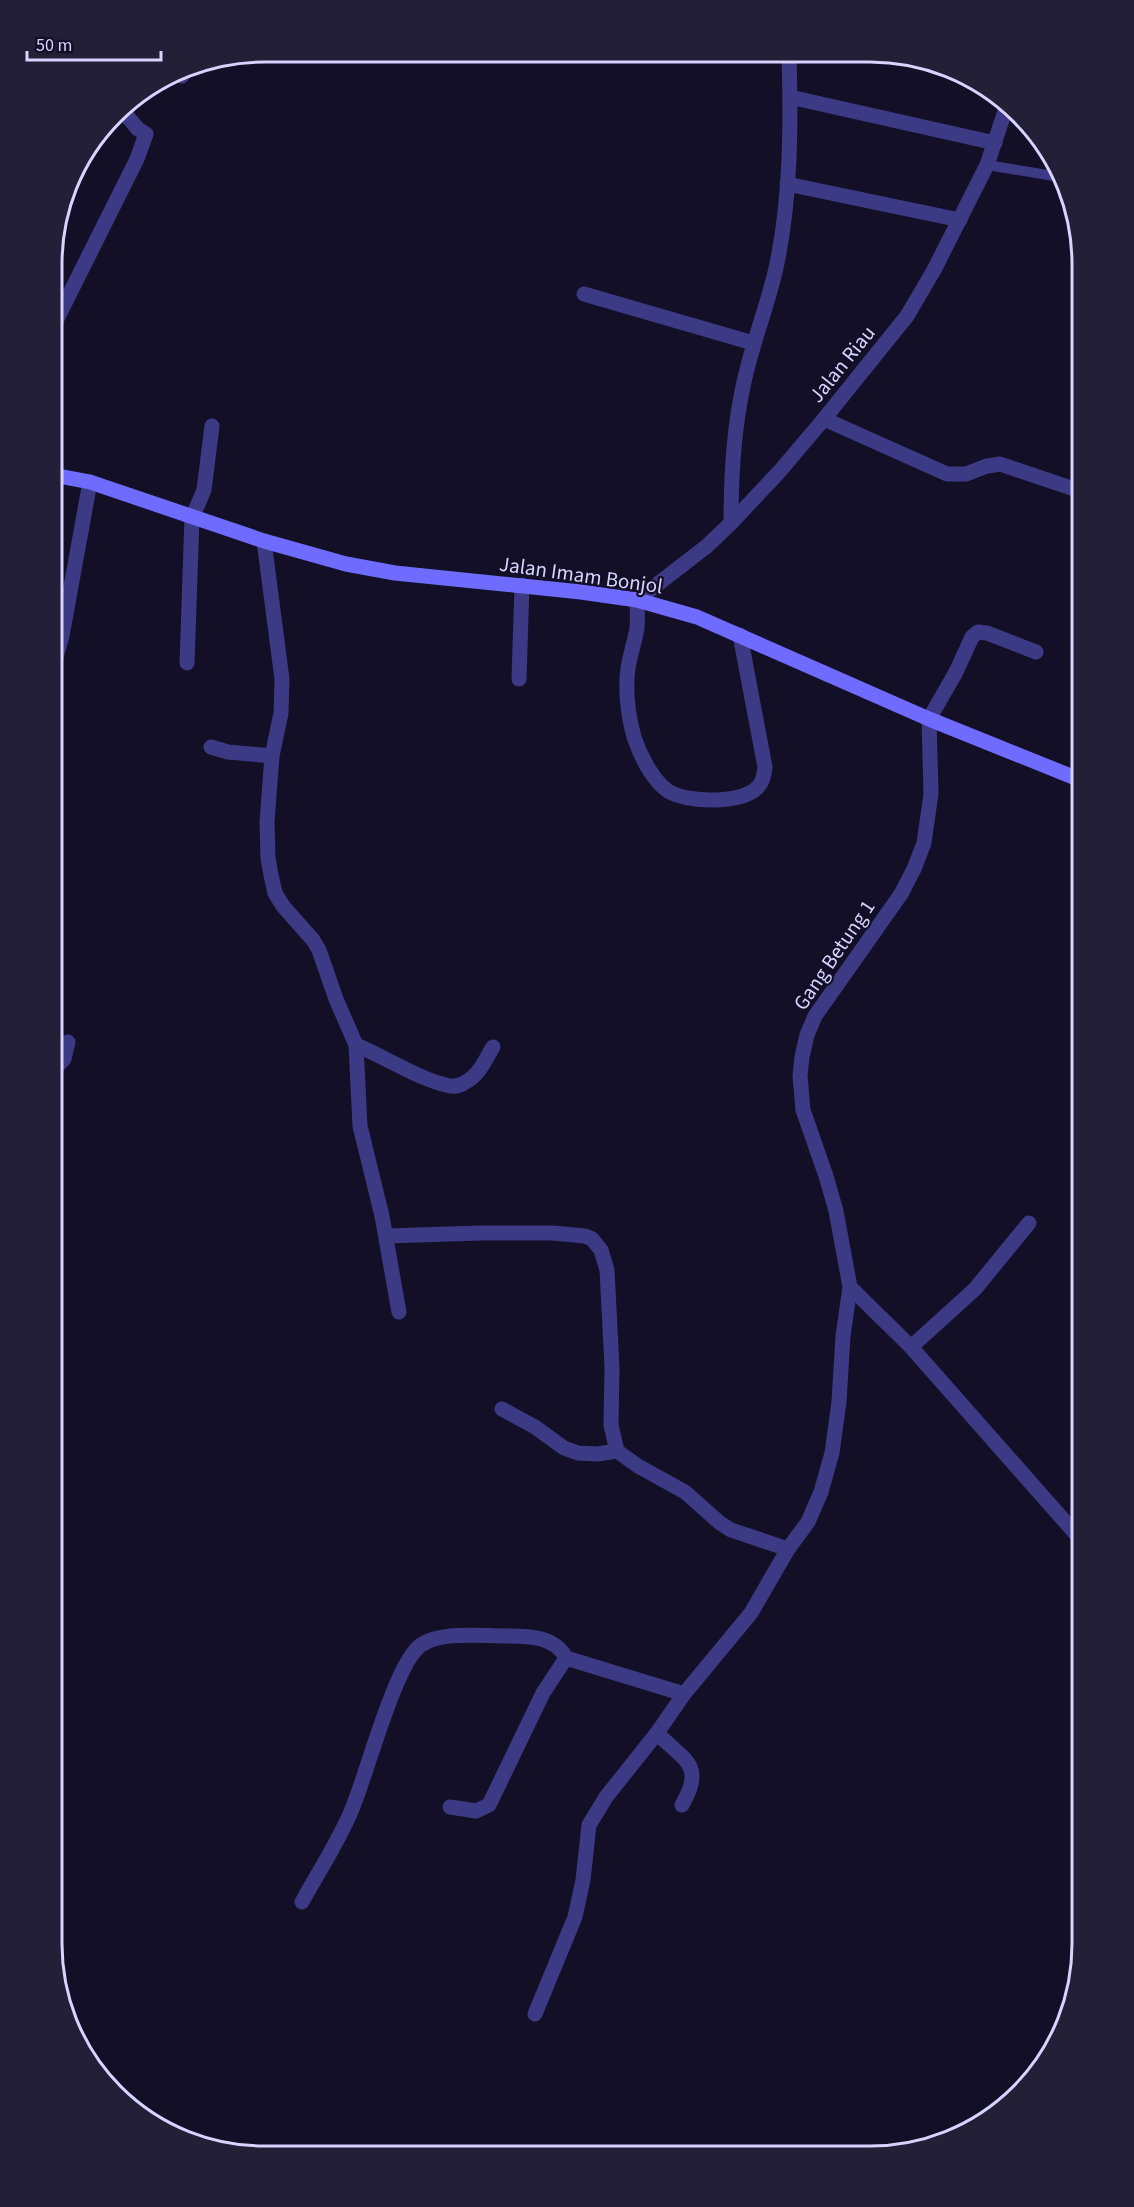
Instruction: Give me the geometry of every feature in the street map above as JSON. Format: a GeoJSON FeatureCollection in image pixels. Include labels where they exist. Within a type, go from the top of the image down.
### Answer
{"type":"FeatureCollection","features":[{"type":"Feature","properties":{"kind":"main road","name":"Jalan Imam Bonjol"},"geometry":{"type":"LineString","coordinates":[[62,477],[90,482],[192,518],[346,564],[395,573],[522,585],[637,600],[697,617],[928,719],[1072,777]]}},
{"type":"Feature","properties":{"kind":"street"},"geometry":{"type":"LineString","coordinates":[[731,523],[731,470],[736,423],[753,343],[776,269],[787,184],[789,62]]}},
{"type":"Feature","properties":{"kind":"street"},"geometry":{"type":"LineString","coordinates":[[790,97],[995,143]]}},
{"type":"Feature","properties":{"kind":"street","name":"Jalan Riau"},"geometry":{"type":"LineString","coordinates":[[637,600],[707,546],[731,523],[779,472],[907,316],[934,270],[987,165],[1005,113]]}},
{"type":"Feature","properties":{"kind":"street"},"geometry":{"type":"LineString","coordinates":[[62,309],[137,159],[146,134],[138,129],[127,116]]}},
{"type":"Feature","properties":{"kind":"street"},"geometry":{"type":"LineString","coordinates":[[787,184],[960,220]]}},
{"type":"Feature","properties":{"kind":"street"},"geometry":{"type":"LineString","coordinates":[[584,294],[753,343]]}},
{"type":"Feature","properties":{"kind":"street"},"geometry":{"type":"LineString","coordinates":[[824,419],[947,474],[966,474],[1000,464],[1072,488]]}},
{"type":"Feature","properties":{"kind":"street"},"geometry":{"type":"LineString","coordinates":[[187,663],[192,518],[204,490],[212,426]]}},
{"type":"Feature","properties":{"kind":"street"},"geometry":{"type":"LineString","coordinates":[[62,636],[90,482]]}},
{"type":"Feature","properties":{"kind":"street"},"geometry":{"type":"LineString","coordinates":[[264,541],[282,680],[281,713],[272,756],[267,822],[268,858],[275,893],[319,950],[336,999],[356,1045],[360,1126],[386,1236],[399,1312]]}},
{"type":"Feature","properties":{"kind":"street"},"geometry":{"type":"LineString","coordinates":[[519,679],[522,585]]}},
{"type":"Feature","properties":{"kind":"street"},"geometry":{"type":"LineString","coordinates":[[637,600],[637,627],[628,670],[629,714],[635,739],[654,777],[670,792],[680,796],[693,799],[728,799],[756,789],[764,776],[765,767],[740,635]]}},
{"type":"Feature","properties":{"kind":"street"},"geometry":{"type":"LineString","coordinates":[[928,719],[975,634],[987,633],[1036,652]]}},
{"type":"Feature","properties":{"kind":"street","name":"Gang Betung 1"},"geometry":{"type":"LineString","coordinates":[[535,2014],[575,1917],[583,1880],[589,1824],[606,1797],[684,1694],[751,1613],[788,1549],[808,1522],[822,1492],[832,1453],[839,1402],[843,1336],[850,1287],[836,1211],[803,1110],[800,1076],[802,1057],[807,1035],[815,1016],[901,894],[924,843],[931,794],[928,719]]}},
{"type":"Feature","properties":{"kind":"street"},"geometry":{"type":"LineString","coordinates":[[211,747],[228,752],[272,756]]}},
{"type":"Feature","properties":{"kind":"street"},"geometry":{"type":"LineString","coordinates":[[62,1061],[68,1042]]}},
{"type":"Feature","properties":{"kind":"street"},"geometry":{"type":"LineString","coordinates":[[356,1045],[430,1079],[458,1086],[478,1073],[493,1047]]}},
{"type":"Feature","properties":{"kind":"street"},"geometry":{"type":"LineString","coordinates":[[911,1347],[975,1289],[1029,1223]]}},
{"type":"Feature","properties":{"kind":"street"},"geometry":{"type":"LineString","coordinates":[[386,1236],[552,1233],[585,1236],[592,1239],[601,1250],[607,1270],[612,1367],[611,1425],[617,1451],[638,1466],[685,1492],[731,1530],[788,1549]]}},
{"type":"Feature","properties":{"kind":"street"},"geometry":{"type":"LineString","coordinates":[[850,1287],[911,1347],[1072,1530]]}},
{"type":"Feature","properties":{"kind":"street"},"geometry":{"type":"LineString","coordinates":[[502,1409],[535,1427],[564,1448],[578,1453],[597,1454],[617,1451]]}},
{"type":"Feature","properties":{"kind":"street"},"geometry":{"type":"LineString","coordinates":[[302,1902],[353,1808],[394,1691],[407,1661],[418,1647],[432,1639],[445,1636],[513,1636],[551,1641],[560,1647],[566,1658],[684,1694]]}},
{"type":"Feature","properties":{"kind":"street"},"geometry":{"type":"LineString","coordinates":[[450,1807],[476,1811],[489,1804],[543,1693],[566,1658]]}},
{"type":"Feature","properties":{"kind":"street"},"geometry":{"type":"LineString","coordinates":[[657,1732],[687,1761],[692,1772],[691,1788],[682,1805]]}},
{"type":"Feature","properties":{"kind":"lane"},"geometry":{"type":"LineString","coordinates":[[987,165],[1053,176]]}}]}
